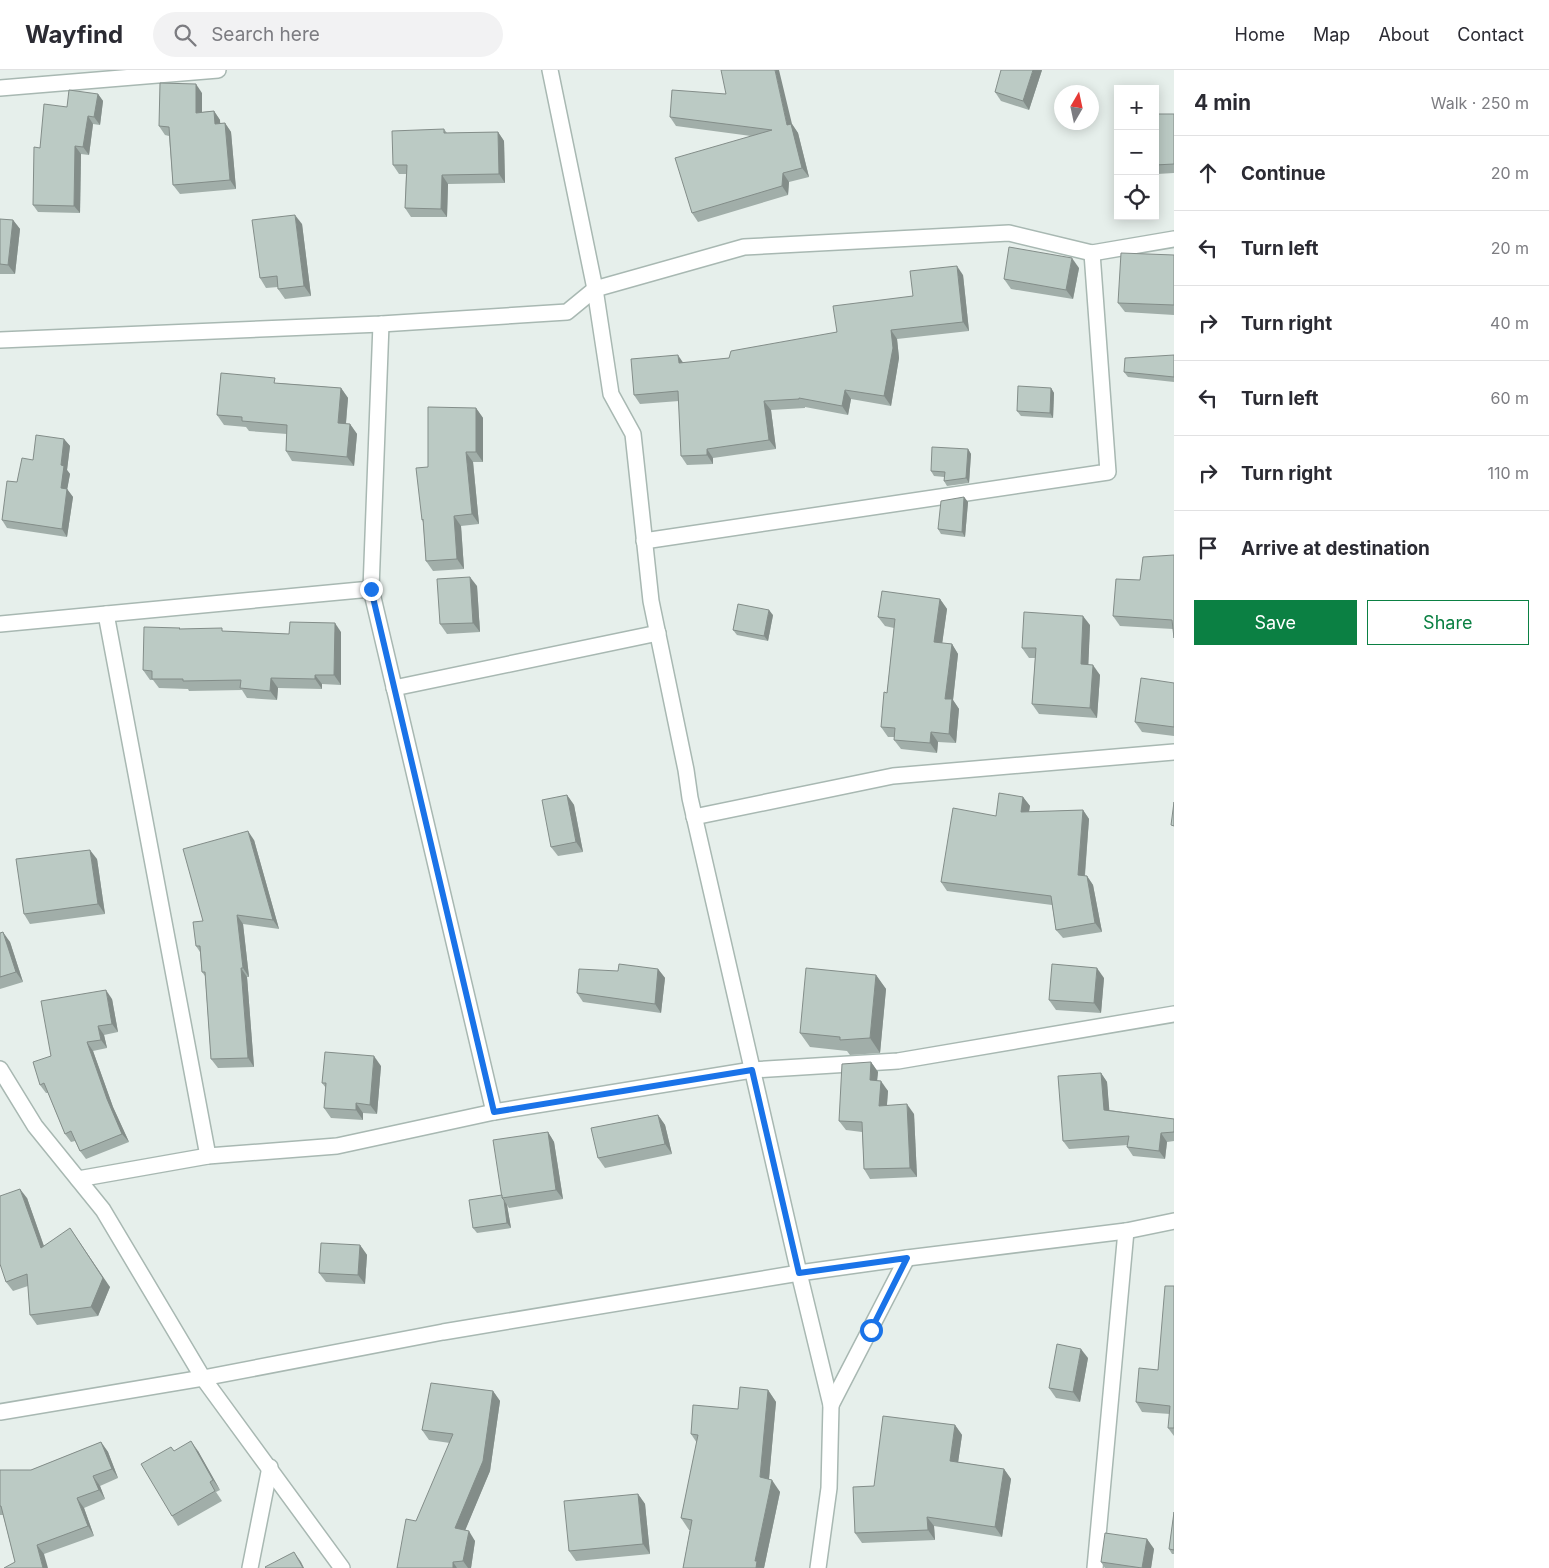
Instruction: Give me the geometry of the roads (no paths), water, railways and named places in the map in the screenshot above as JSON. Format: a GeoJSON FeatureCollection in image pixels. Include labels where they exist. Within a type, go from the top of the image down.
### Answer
{"type":"FeatureCollection","features":[{"type":"Feature","properties":{"kind":"street"},"geometry":{"type":"LineString","coordinates":[[0,88],[218,70]]}},
{"type":"Feature","properties":{"kind":"street"},"geometry":{"type":"LineString","coordinates":[[550,70],[595,288],[611,394],[633,434],[651,601],[694,817],[799,1273],[832,1405],[829,1488],[818,1568]]}},
{"type":"Feature","properties":{"kind":"street"},"geometry":{"type":"LineString","coordinates":[[0,340],[381,324],[567,312],[595,288],[744,247],[1009,233],[1092,253],[1174,239]]}},
{"type":"Feature","properties":{"kind":"street"},"geometry":{"type":"LineString","coordinates":[[644,541],[1108,472],[1092,253]]}},
{"type":"Feature","properties":{"kind":"street"},"geometry":{"type":"LineString","coordinates":[[381,324],[371,589],[494,1112]]}},
{"type":"Feature","properties":{"kind":"street"},"geometry":{"type":"LineString","coordinates":[[0,624],[371,589]]}},
{"type":"Feature","properties":{"kind":"street"},"geometry":{"type":"LineString","coordinates":[[106,614],[208,1156]]}},
{"type":"Feature","properties":{"kind":"street"},"geometry":{"type":"LineString","coordinates":[[394,688],[658,633]]}},
{"type":"Feature","properties":{"kind":"street"},"geometry":{"type":"LineString","coordinates":[[694,817],[893,776],[1174,752]]}},
{"type":"Feature","properties":{"kind":"street"},"geometry":{"type":"LineString","coordinates":[[78,1179],[208,1156],[337,1146],[494,1112],[752,1070],[898,1061],[1174,1014]]}},
{"type":"Feature","properties":{"kind":"street"},"geometry":{"type":"LineString","coordinates":[[0,1069],[34,1126],[103,1210],[203,1378],[270,1467],[342,1568]]}},
{"type":"Feature","properties":{"kind":"street"},"geometry":{"type":"LineString","coordinates":[[0,1412],[203,1378],[444,1332],[799,1273],[1126,1231],[1174,1221]]}},
{"type":"Feature","properties":{"kind":"street"},"geometry":{"type":"LineString","coordinates":[[1095,1568],[1126,1231]]}},
{"type":"Feature","properties":{"kind":"street"},"geometry":{"type":"LineString","coordinates":[[832,1405],[907,1258]]}},
{"type":"Feature","properties":{"kind":"street"},"geometry":{"type":"LineString","coordinates":[[250,1568],[270,1467]]}}]}
